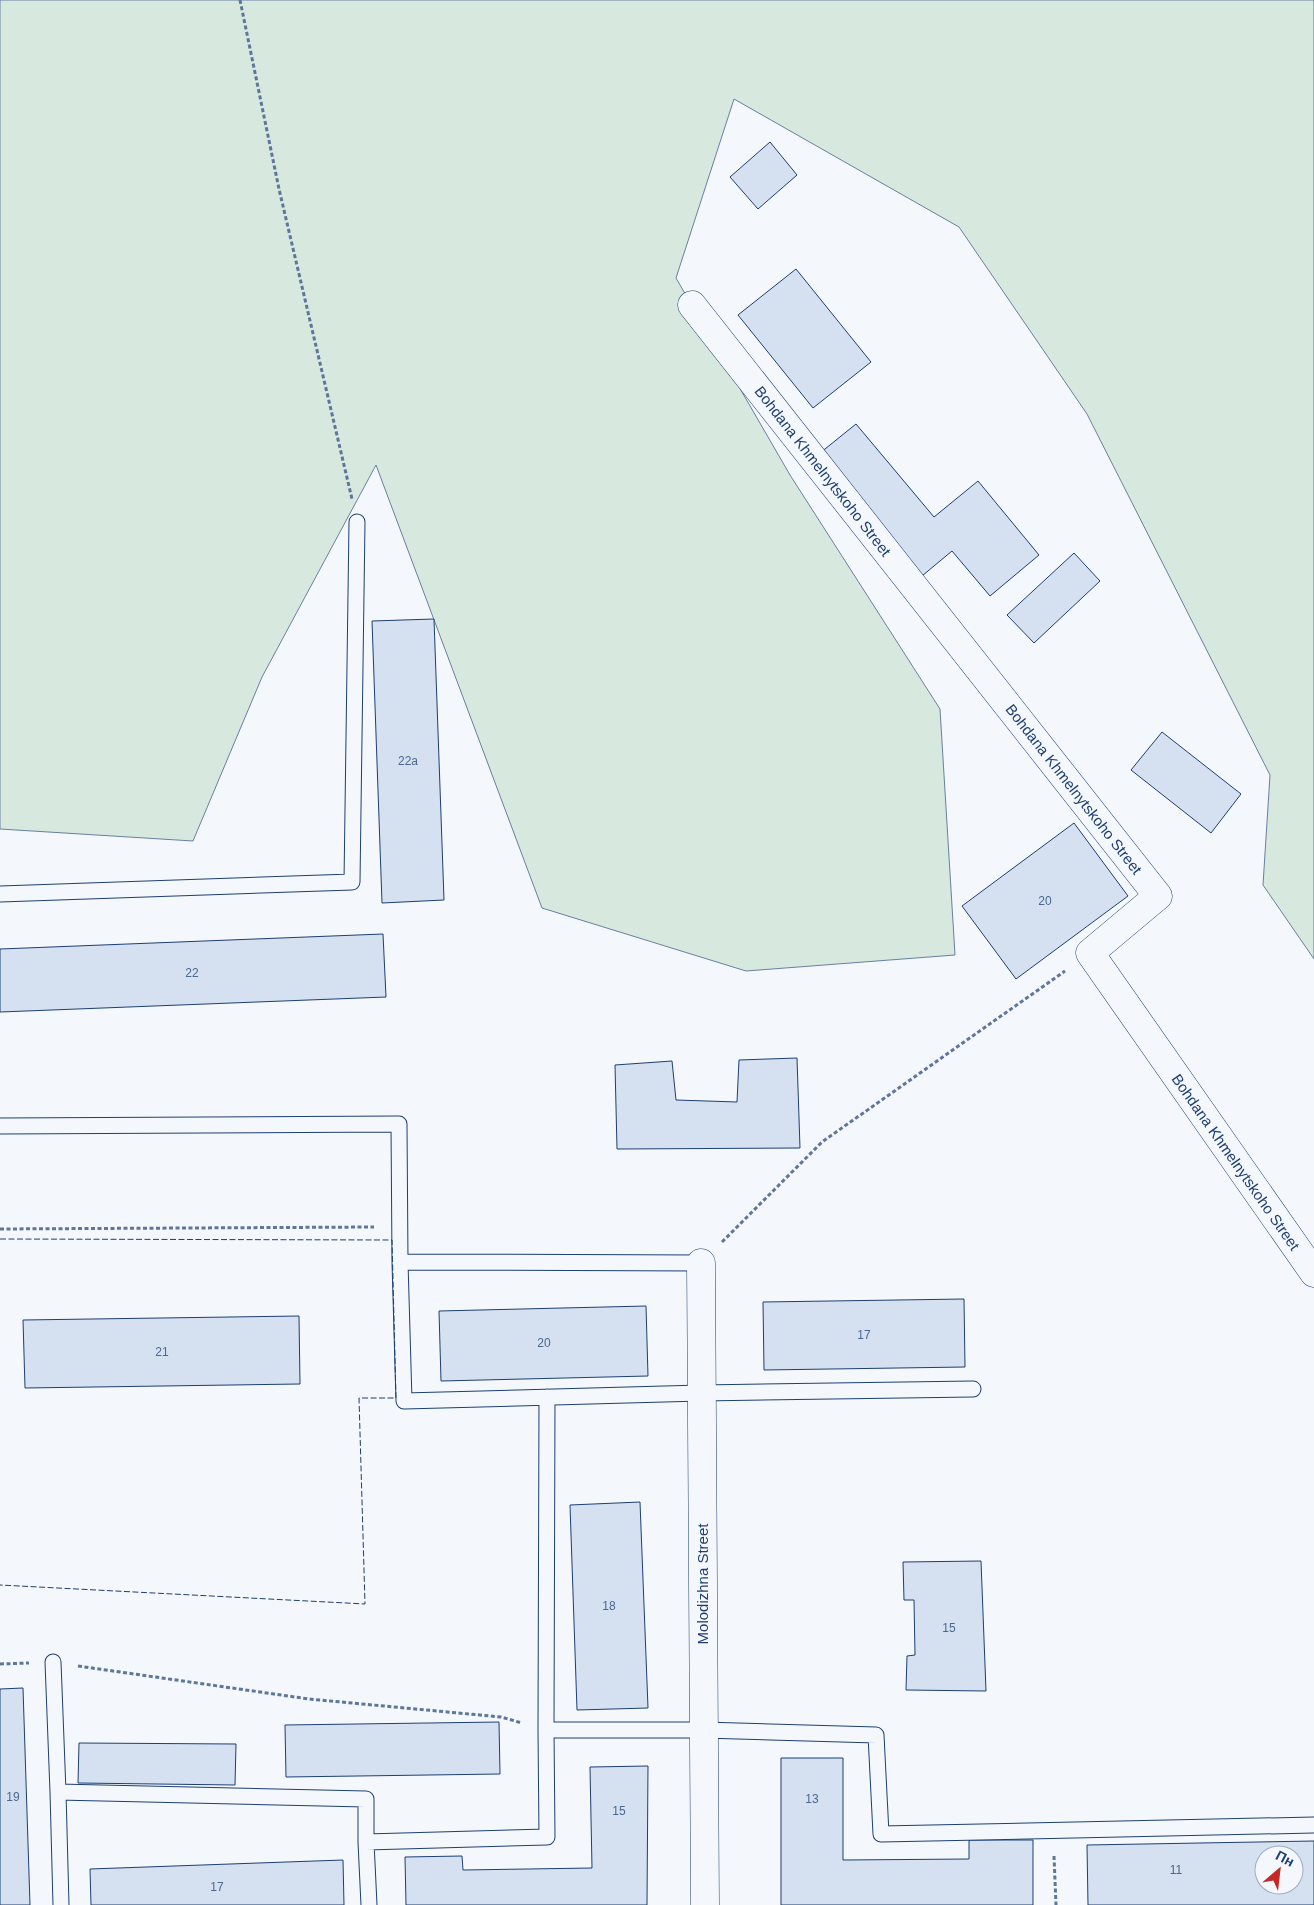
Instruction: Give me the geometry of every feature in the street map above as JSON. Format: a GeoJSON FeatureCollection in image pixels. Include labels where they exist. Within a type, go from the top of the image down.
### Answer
{"type":"FeatureCollection","features":[{"type":"Feature","properties":{"kind":"street","name":"Bohdana Khmelnytskoho Street"},"geometry":{"type":"LineString","coordinates":[[692,305],[1158,896],[1090,953],[1314,1273]]}},
{"type":"Feature","properties":{"kind":"street","name":"Molodizhna Street"},"geometry":{"type":"LineString","coordinates":[[701,1263],[703,1730],[706,1905]]}},
{"type":"Feature","properties":{"kind":"lane"},"geometry":{"type":"LineString","coordinates":[[0,894],[352,882],[357,522]]}},
{"type":"Feature","properties":{"kind":"lane"},"geometry":{"type":"LineString","coordinates":[[0,1126],[399,1124],[404,1401],[702,1392],[973,1389]]}},
{"type":"Feature","properties":{"kind":"lane"},"geometry":{"type":"LineString","coordinates":[[400,1262],[701,1263]]}},
{"type":"Feature","properties":{"kind":"lane"},"geometry":{"type":"LineString","coordinates":[[366,1842],[547,1837],[547,1397]]}},
{"type":"Feature","properties":{"kind":"lane"},"geometry":{"type":"LineString","coordinates":[[53,1662],[60,1905]]}},
{"type":"Feature","properties":{"kind":"lane"},"geometry":{"type":"LineString","coordinates":[[546,1730],[703,1730],[876,1735],[881,1834],[1314,1825]]}},
{"type":"Feature","properties":{"kind":"lane"},"geometry":{"type":"LineString","coordinates":[[58,1792],[366,1800],[369,1905]]}},
{"type":"Feature","properties":{"kind":"path"},"geometry":{"type":"LineString","coordinates":[[240,0],[281,198],[357,522]]}},
{"type":"Feature","properties":{"kind":"path"},"geometry":{"type":"LineString","coordinates":[[701,1263],[822,1142],[1090,953]]}},
{"type":"Feature","properties":{"kind":"path"},"geometry":{"type":"LineString","coordinates":[[0,1229],[400,1227]]}},
{"type":"Feature","properties":{"kind":"path"},"geometry":{"type":"LineString","coordinates":[[0,1664],[53,1662],[308,1699],[501,1717],[546,1730]]}},
{"type":"Feature","properties":{"kind":"path"},"geometry":{"type":"LineString","coordinates":[[1053,1830],[1056,1905]]}},
{"type":"Feature","properties":{"kind":"shaded area"},"geometry":{"type":"Polygon","coordinates":[[[0,0],[1314,0],[1314,959],[1263,885],[1270,775],[1087,414],[959,227],[734,99],[676,278],[790,475],[940,709],[955,955],[746,971],[542,908],[376,465],[262,677],[193,841],[0,829],[0,0]]]}},
{"type":"Feature","properties":{"kind":"building"},"geometry":{"type":"Polygon","coordinates":[[[770,142],[797,175],[758,209],[730,177],[770,142]]]}},
{"type":"Feature","properties":{"kind":"building"},"geometry":{"type":"Polygon","coordinates":[[[796,269],[871,362],[813,408],[738,315],[796,269]]]}},
{"type":"Feature","properties":{"kind":"building"},"geometry":{"type":"Polygon","coordinates":[[[856,424],[934,517],[978,481],[1039,555],[990,596],[952,551],[922,576],[820,453],[856,424]]]}},
{"type":"Feature","properties":{"kind":"building"},"geometry":{"type":"Polygon","coordinates":[[[1074,553],[1100,581],[1034,643],[1007,615],[1074,553]]]}},
{"type":"Feature","properties":{"kind":"building"},"geometry":{"type":"Polygon","coordinates":[[[434,619],[444,900],[382,903],[372,621],[434,619]]]}},
{"type":"Feature","properties":{"kind":"building"},"geometry":{"type":"Polygon","coordinates":[[[1162,732],[1241,794],[1211,833],[1131,770],[1162,732]]]}},
{"type":"Feature","properties":{"kind":"building"},"geometry":{"type":"Polygon","coordinates":[[[1074,823],[1128,896],[1016,979],[962,906],[1074,823]]]}},
{"type":"Feature","properties":{"kind":"building"},"geometry":{"type":"Polygon","coordinates":[[[383,934],[386,997],[0,1012],[0,949],[383,934]]]}},
{"type":"Feature","properties":{"kind":"building"},"geometry":{"type":"Polygon","coordinates":[[[797,1058],[800,1148],[617,1149],[615,1065],[672,1061],[676,1100],[737,1102],[739,1060],[797,1058]]]}},
{"type":"Feature","properties":{"kind":"building"},"geometry":{"type":"Polygon","coordinates":[[[964,1299],[965,1367],[764,1370],[763,1302],[964,1299]]]}},
{"type":"Feature","properties":{"kind":"building"},"geometry":{"type":"Polygon","coordinates":[[[646,1306],[648,1376],[441,1381],[439,1311],[646,1306]]]}},
{"type":"Feature","properties":{"kind":"building"},"geometry":{"type":"Polygon","coordinates":[[[299,1316],[300,1384],[25,1388],[23,1320],[299,1316]]]}},
{"type":"Feature","properties":{"kind":"building"},"geometry":{"type":"Polygon","coordinates":[[[640,1502],[648,1708],[577,1710],[570,1505],[640,1502]]]}},
{"type":"Feature","properties":{"kind":"building"},"geometry":{"type":"Polygon","coordinates":[[[981,1561],[986,1691],[906,1690],[907,1656],[915,1655],[914,1600],[904,1600],[903,1562],[981,1561]]]}},
{"type":"Feature","properties":{"kind":"building"},"geometry":{"type":"Polygon","coordinates":[[[23,1688],[30,1905],[0,1905],[0,1689],[23,1688]]]}},
{"type":"Feature","properties":{"kind":"building"},"geometry":{"type":"Polygon","coordinates":[[[499,1722],[500,1774],[286,1777],[285,1725],[499,1722]]]}},
{"type":"Feature","properties":{"kind":"building"},"geometry":{"type":"Polygon","coordinates":[[[79,1743],[236,1744],[235,1785],[78,1783],[79,1743]]]}},
{"type":"Feature","properties":{"kind":"building"},"geometry":{"type":"Polygon","coordinates":[[[781,1758],[843,1758],[843,1860],[969,1859],[969,1840],[1033,1840],[1033,1905],[781,1905],[781,1758]]]}},
{"type":"Feature","properties":{"kind":"building"},"geometry":{"type":"Polygon","coordinates":[[[648,1766],[647,1905],[406,1905],[405,1857],[462,1856],[463,1870],[592,1868],[590,1767],[648,1766]]]}},
{"type":"Feature","properties":{"kind":"building"},"geometry":{"type":"Polygon","coordinates":[[[1314,1841],[1314,1905],[1088,1905],[1087,1845],[1314,1841]]]}},
{"type":"Feature","properties":{"kind":"building"},"geometry":{"type":"Polygon","coordinates":[[[343,1860],[344,1905],[91,1905],[90,1869],[343,1860]]]}},
{"type":"Feature","properties":{"kind":"fence"},"geometry":{"type":"LineString","coordinates":[[0,1239],[392,1240],[396,1398],[359,1398],[365,1604],[0,1585]]}}]}
